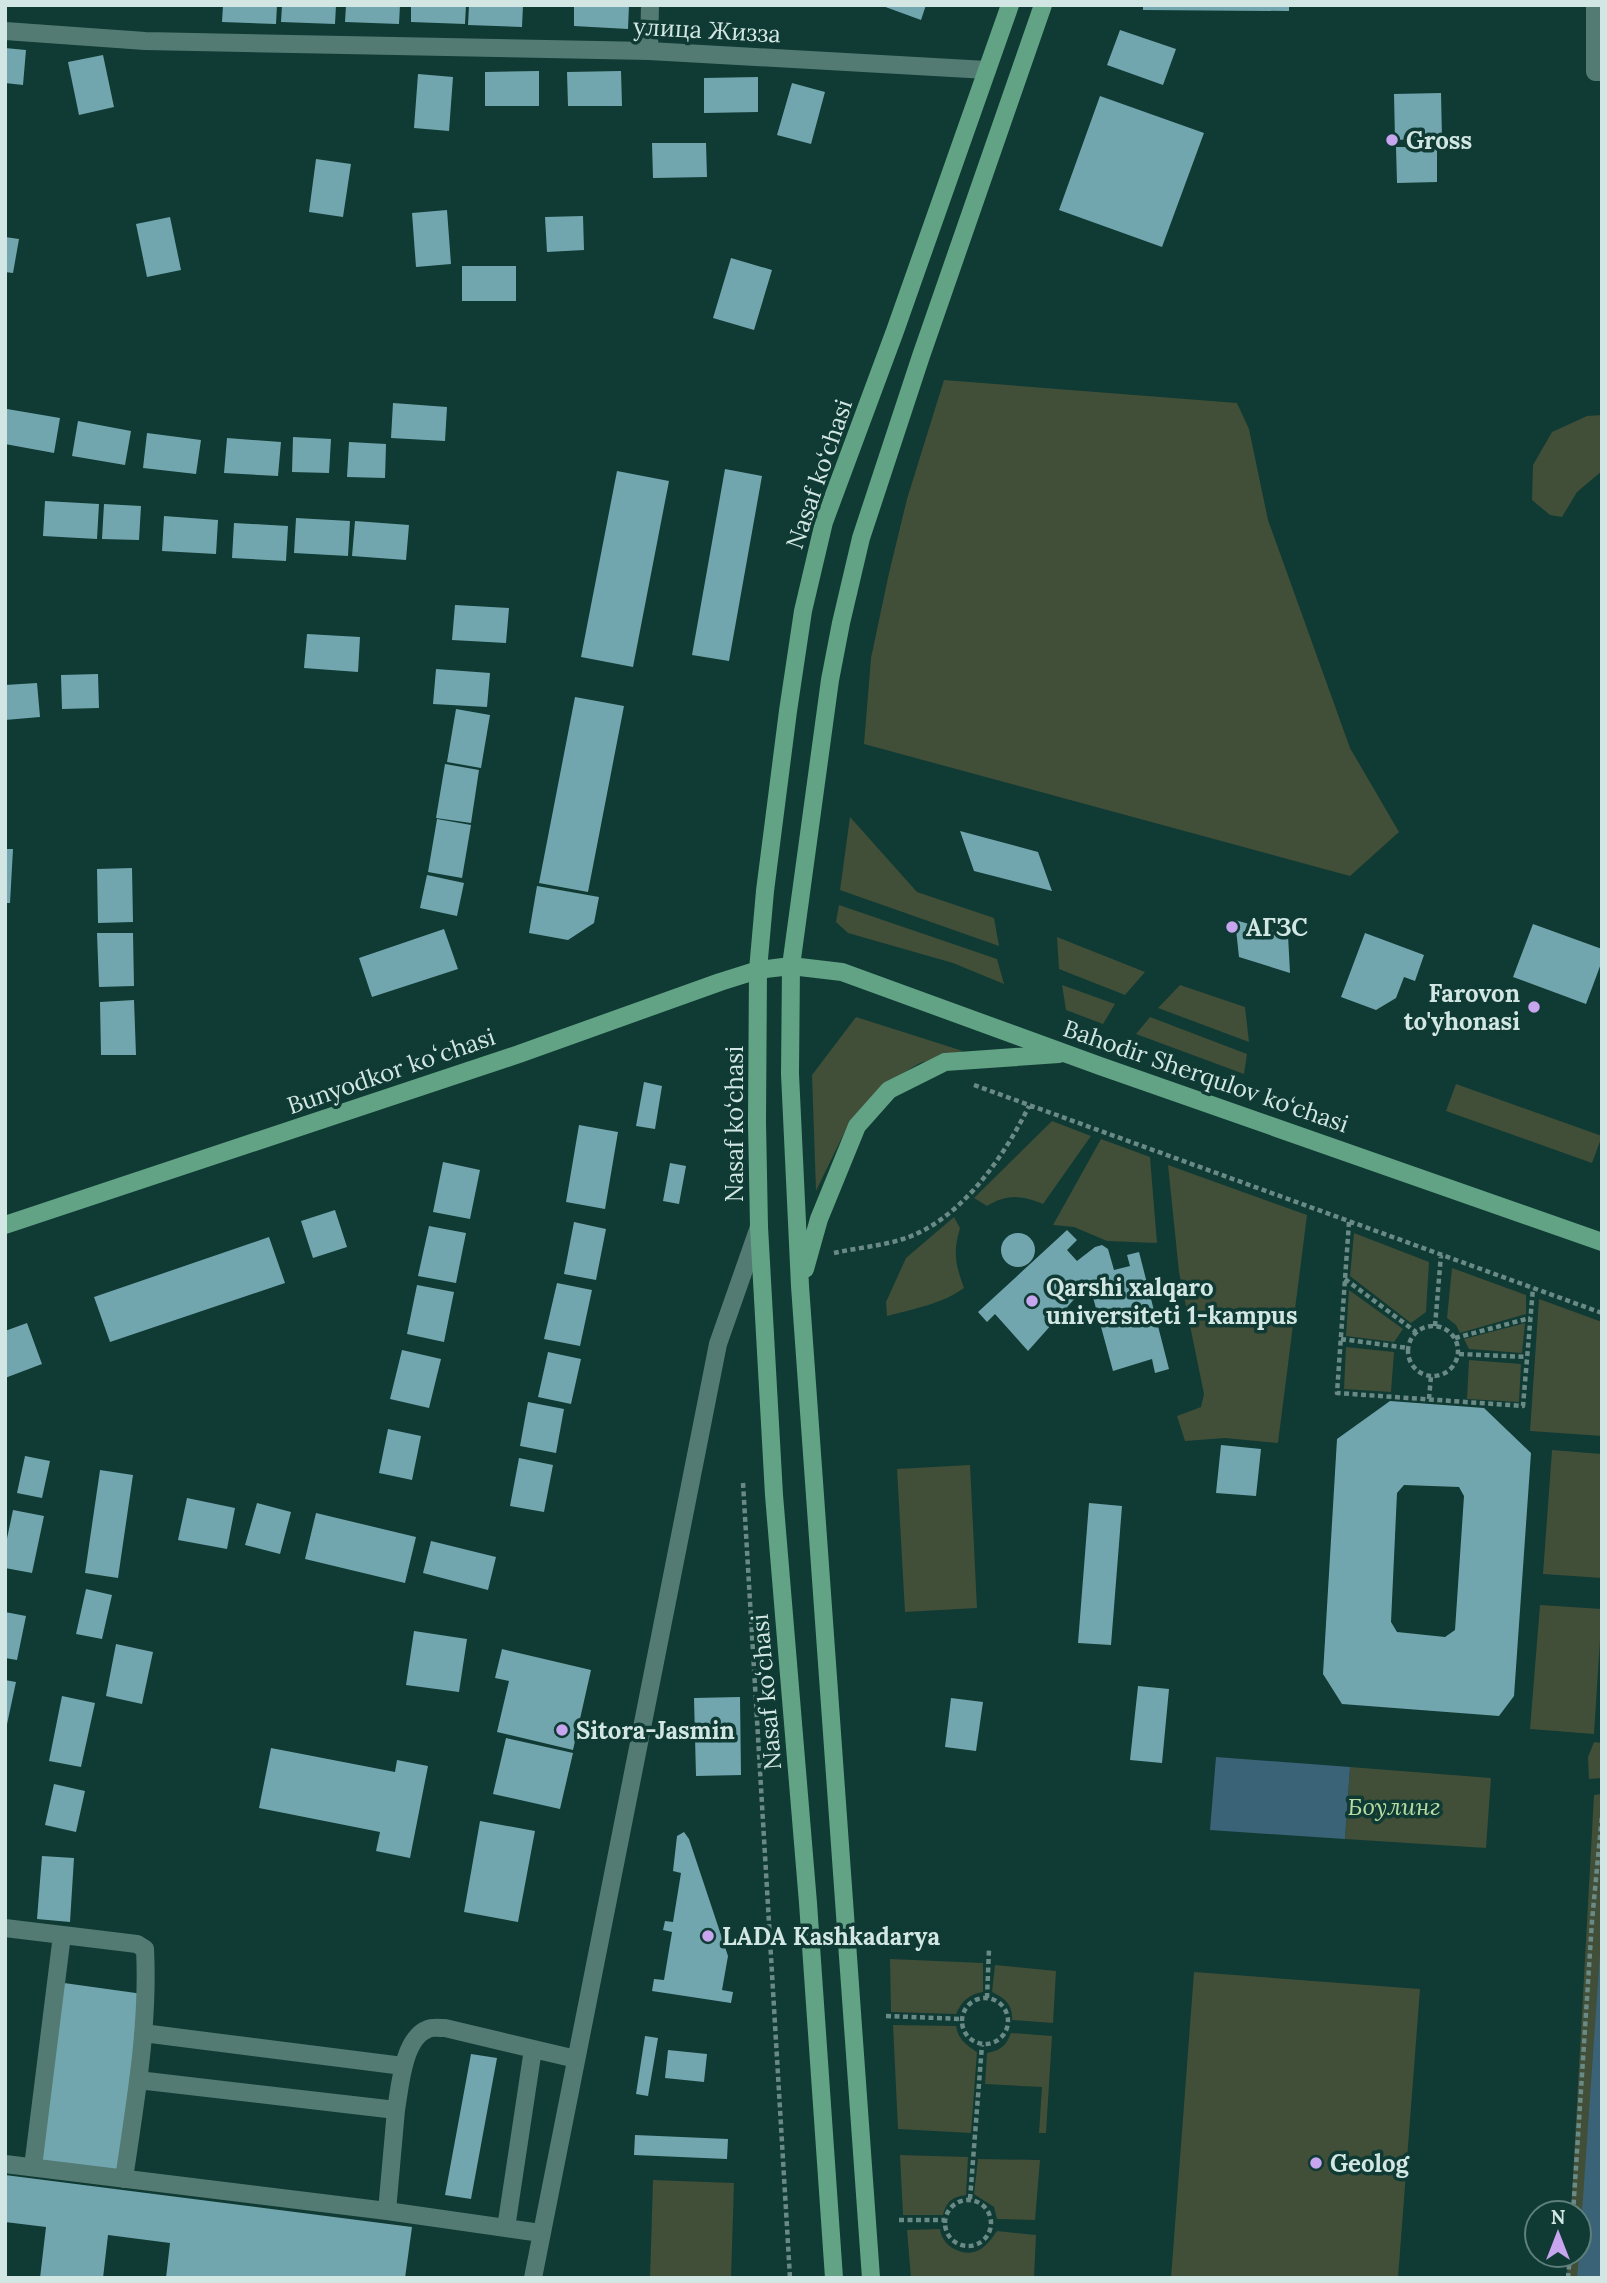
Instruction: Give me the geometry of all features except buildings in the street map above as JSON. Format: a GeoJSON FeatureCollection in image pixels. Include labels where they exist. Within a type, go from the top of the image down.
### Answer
{"type":"FeatureCollection","features":[{"type":"Feature","properties":{"kind":"main road","name":"Nasaf ko‘chasi"},"geometry":{"type":"LineString","coordinates":[[834,2278],[808,1903],[774,1495],[759,1227],[758,970],[765,891],[788,711],[803,611],[824,522],[895,331],[1010,5]]}},
{"type":"Feature","properties":{"kind":"main road"},"geometry":{"type":"LineString","coordinates":[[871,2278],[800,1286],[790,1074],[791,966],[830,680],[861,537],[1043,5]]}},
{"type":"Feature","properties":{"kind":"main road","name":"Bunyodkor koʻchasi"},"geometry":{"type":"LineString","coordinates":[[5,1225],[197,1163],[758,970],[791,966]]}},
{"type":"Feature","properties":{"kind":"main road","name":"Bahodir Sherqulov ko‘chasi"},"geometry":{"type":"LineString","coordinates":[[791,966],[842,972],[1602,1242]]}},
{"type":"Feature","properties":{"kind":"main road"},"geometry":{"type":"LineString","coordinates":[[800,1286],[819,1219],[857,1126],[889,1090],[946,1062],[1068,1054]]}},
{"type":"Feature","properties":{"kind":"street"},"geometry":{"type":"LineString","coordinates":[[649,51],[650,5]]}},
{"type":"Feature","properties":{"kind":"street"},"geometry":{"type":"LineString","coordinates":[[1595,5],[1595,72],[1602,72]]}},
{"type":"Feature","properties":{"kind":"street","name":"улица Жизза"},"geometry":{"type":"LineString","coordinates":[[5,31],[145,41],[649,51],[986,70]]}},
{"type":"Feature","properties":{"kind":"street"},"geometry":{"type":"LineString","coordinates":[[533,2278],[718,1344],[759,1227]]}},
{"type":"Feature","properties":{"kind":"street"},"geometry":{"type":"LineString","coordinates":[[5,1928],[137,1944],[145,1948],[143,2033],[124,2179]]}},
{"type":"Feature","properties":{"kind":"street"},"geometry":{"type":"LineString","coordinates":[[33,2167],[62,1935]]}},
{"type":"Feature","properties":{"kind":"street"},"geometry":{"type":"LineString","coordinates":[[387,2211],[396,2110],[403,2066],[414,2039],[428,2029],[445,2028],[576,2059]]}},
{"type":"Feature","properties":{"kind":"street"},"geometry":{"type":"LineString","coordinates":[[143,2033],[403,2066]]}},
{"type":"Feature","properties":{"kind":"street"},"geometry":{"type":"LineString","coordinates":[[506,2228],[533,2049]]}},
{"type":"Feature","properties":{"kind":"street"},"geometry":{"type":"LineString","coordinates":[[138,2080],[396,2110]]}},
{"type":"Feature","properties":{"kind":"street"},"geometry":{"type":"LineString","coordinates":[[5,2164],[387,2211],[541,2233]]}},
{"type":"Feature","properties":{"kind":"path"},"geometry":{"type":"LineString","coordinates":[[974,1085],[1602,1313]]}},
{"type":"Feature","properties":{"kind":"path"},"geometry":{"type":"LineString","coordinates":[[834,1252],[904,1239],[945,1218],[986,1174],[1012,1140],[1029,1106]]}},
{"type":"Feature","properties":{"kind":"path"},"geometry":{"type":"LineString","coordinates":[[1349,1222],[1337,1392],[1523,1406],[1533,1288]]}},
{"type":"Feature","properties":{"kind":"path"},"geometry":{"type":"LineString","coordinates":[[1435,1326],[1441,1255]]}},
{"type":"Feature","properties":{"kind":"path"},"geometry":{"type":"LineString","coordinates":[[1345,1279],[1416,1332]]}},
{"type":"Feature","properties":{"kind":"path"},"geometry":{"type":"LineString","coordinates":[[1455,1338],[1531,1318]]}},
{"type":"Feature","properties":{"kind":"path"},"geometry":{"type":"LineString","coordinates":[[1435,1326],[1447,1330],[1455,1338],[1459,1354],[1455,1365],[1449,1371],[1431,1376],[1418,1371],[1412,1365],[1408,1348],[1416,1332],[1435,1326]]}},
{"type":"Feature","properties":{"kind":"path"},"geometry":{"type":"LineString","coordinates":[[1340,1339],[1408,1348]]}},
{"type":"Feature","properties":{"kind":"path"},"geometry":{"type":"LineString","coordinates":[[1459,1354],[1527,1357]]}},
{"type":"Feature","properties":{"kind":"path"},"geometry":{"type":"LineString","coordinates":[[1429,1399],[1431,1376]]}},
{"type":"Feature","properties":{"kind":"path"},"geometry":{"type":"LineString","coordinates":[[743,1483],[790,2278]]}},
{"type":"Feature","properties":{"kind":"path"},"geometry":{"type":"LineString","coordinates":[[1574,2199],[1592,1921],[1602,1815]]}},
{"type":"Feature","properties":{"kind":"path"},"geometry":{"type":"LineString","coordinates":[[987,1998],[989,1949]]}},
{"type":"Feature","properties":{"kind":"path"},"geometry":{"type":"LineString","coordinates":[[987,1998],[1000,2004],[1008,2017],[1008,2024],[997,2042],[982,2045],[968,2037],[962,2019],[966,2008],[972,2002],[987,1998]]}},
{"type":"Feature","properties":{"kind":"path"},"geometry":{"type":"LineString","coordinates":[[886,2017],[962,2019]]}},
{"type":"Feature","properties":{"kind":"path"},"geometry":{"type":"LineString","coordinates":[[970,2199],[982,2045]]}},
{"type":"Feature","properties":{"kind":"path"},"geometry":{"type":"LineString","coordinates":[[970,2199],[984,2205],[992,2225],[986,2238],[973,2246],[958,2244],[947,2232],[946,2220],[949,2209],[955,2203],[970,2199]]}},
{"type":"Feature","properties":{"kind":"path"},"geometry":{"type":"LineString","coordinates":[[900,2220],[946,2220]]}},
{"type":"Feature","properties":{"kind":"green space"},"geometry":{"type":"Polygon","coordinates":[[[944,380],[1237,403],[1249,429],[1268,520],[1350,748],[1399,832],[1350,876],[864,744],[871,658],[889,573],[907,499],[944,380]]]}},
{"type":"Feature","properties":{"kind":"green space"},"geometry":{"type":"Polygon","coordinates":[[[1602,415],[1602,471],[1577,492],[1562,517],[1550,515],[1532,500],[1533,465],[1552,432],[1587,416],[1602,415]]]}},
{"type":"Feature","properties":{"kind":"green space"},"geometry":{"type":"Polygon","coordinates":[[[850,817],[917,892],[994,918],[999,946],[840,890],[850,817]]]}},
{"type":"Feature","properties":{"kind":"green space"},"geometry":{"type":"Polygon","coordinates":[[[839,905],[997,959],[1004,984],[953,963],[848,933],[836,922],[839,905]]]}},
{"type":"Feature","properties":{"kind":"green space"},"geometry":{"type":"Polygon","coordinates":[[[1057,937],[1145,972],[1125,995],[1059,969],[1057,937]]]}},
{"type":"Feature","properties":{"kind":"green space"},"geometry":{"type":"Polygon","coordinates":[[[1062,985],[1115,1004],[1103,1024],[1066,1010],[1062,985]]]}},
{"type":"Feature","properties":{"kind":"green space"},"geometry":{"type":"Polygon","coordinates":[[[1180,985],[1245,1007],[1249,1042],[1158,1008],[1180,985]]]}},
{"type":"Feature","properties":{"kind":"green space"},"geometry":{"type":"Polygon","coordinates":[[[856,1017],[963,1051],[920,1063],[886,1083],[850,1121],[816,1191],[812,1075],[856,1017]]]}},
{"type":"Feature","properties":{"kind":"green space"},"geometry":{"type":"Polygon","coordinates":[[[1150,1017],[1247,1054],[1244,1074],[1136,1034],[1150,1017]]]}},
{"type":"Feature","properties":{"kind":"green space"},"geometry":{"type":"Polygon","coordinates":[[[1456,1084],[1602,1136],[1592,1163],[1446,1111],[1456,1084]]]}},
{"type":"Feature","properties":{"kind":"green space"},"geometry":{"type":"Polygon","coordinates":[[[1052,1121],[1091,1136],[1043,1204],[1015,1197],[1001,1199],[987,1206],[974,1198],[1052,1121]]]}},
{"type":"Feature","properties":{"kind":"green space"},"geometry":{"type":"Polygon","coordinates":[[[1101,1139],[1150,1157],[1157,1243],[1107,1241],[1074,1227],[1053,1225],[1101,1139]]]}},
{"type":"Feature","properties":{"kind":"green space"},"geometry":{"type":"Polygon","coordinates":[[[1168,1165],[1307,1215],[1278,1443],[1225,1438],[1185,1441],[1177,1416],[1201,1407],[1204,1394],[1179,1272],[1168,1165]]]}},
{"type":"Feature","properties":{"kind":"green space"},"geometry":{"type":"Polygon","coordinates":[[[954,1217],[960,1228],[956,1258],[964,1288],[937,1302],[887,1316],[886,1302],[906,1258],[954,1217]]]}},
{"type":"Feature","properties":{"kind":"green space"},"geometry":{"type":"Polygon","coordinates":[[[1354,1233],[1429,1262],[1426,1312],[1411,1323],[1350,1276],[1354,1233]]]}},
{"type":"Feature","properties":{"kind":"green space"},"geometry":{"type":"Polygon","coordinates":[[[1452,1268],[1526,1295],[1526,1314],[1460,1333],[1456,1325],[1447,1318],[1452,1268]]]}},
{"type":"Feature","properties":{"kind":"green space"},"geometry":{"type":"Polygon","coordinates":[[[1349,1290],[1403,1329],[1394,1342],[1346,1336],[1349,1290]]]}},
{"type":"Feature","properties":{"kind":"green space"},"geometry":{"type":"Polygon","coordinates":[[[1539,1299],[1602,1322],[1602,1436],[1530,1431],[1539,1299]]]}},
{"type":"Feature","properties":{"kind":"green space"},"geometry":{"type":"Polygon","coordinates":[[[1525,1323],[1522,1353],[1469,1349],[1464,1339],[1525,1323]]]}},
{"type":"Feature","properties":{"kind":"green space"},"geometry":{"type":"Polygon","coordinates":[[[1346,1347],[1394,1352],[1391,1392],[1344,1389],[1346,1347]]]}},
{"type":"Feature","properties":{"kind":"green space"},"geometry":{"type":"Polygon","coordinates":[[[1469,1360],[1521,1364],[1519,1402],[1467,1399],[1469,1360]]]}},
{"type":"Feature","properties":{"kind":"green space"},"geometry":{"type":"Polygon","coordinates":[[[1552,1450],[1602,1454],[1602,1578],[1543,1574],[1552,1450]]]}},
{"type":"Feature","properties":{"kind":"green space"},"geometry":{"type":"Polygon","coordinates":[[[970,1465],[977,1608],[905,1612],[897,1469],[970,1465]]]}},
{"type":"Feature","properties":{"kind":"green space"},"geometry":{"type":"Polygon","coordinates":[[[1540,1605],[1602,1609],[1594,1734],[1530,1729],[1540,1605]]]}},
{"type":"Feature","properties":{"kind":"green space"},"geometry":{"type":"Polygon","coordinates":[[[1594,1742],[1602,1743],[1602,1778],[1589,1779],[1588,1757],[1594,1742]]]}},
{"type":"Feature","properties":{"kind":"green space","name":"Боулинг"},"geometry":{"type":"Polygon","coordinates":[[[1350,1767],[1491,1778],[1486,1848],[1345,1839],[1350,1767]]]}},
{"type":"Feature","properties":{"kind":"green space"},"geometry":{"type":"Polygon","coordinates":[[[1602,1794],[1602,2278],[1567,2278],[1567,2269],[1593,2269],[1593,2199],[1572,2199],[1594,1795],[1602,1794]]]}},
{"type":"Feature","properties":{"kind":"green space"},"geometry":{"type":"Polygon","coordinates":[[[890,1959],[983,1963],[983,1992],[966,1999],[956,2014],[891,2012],[890,1959]]]}},
{"type":"Feature","properties":{"kind":"green space"},"geometry":{"type":"Polygon","coordinates":[[[995,1965],[1056,1971],[1053,2023],[1012,2020],[1007,2003],[992,1992],[995,1965]]]}},
{"type":"Feature","properties":{"kind":"green space"},"geometry":{"type":"Polygon","coordinates":[[[1194,1972],[1420,1989],[1398,2278],[1171,2278],[1194,1972]]]}},
{"type":"Feature","properties":{"kind":"green space"},"geometry":{"type":"Polygon","coordinates":[[[893,2025],[956,2026],[963,2041],[977,2052],[971,2133],[898,2129],[893,2025]]]}},
{"type":"Feature","properties":{"kind":"green space"},"geometry":{"type":"Polygon","coordinates":[[[1011,2033],[1052,2036],[1046,2133],[1039,2133],[1042,2087],[985,2084],[987,2053],[1002,2047],[1011,2033]]]}},
{"type":"Feature","properties":{"kind":"green space"},"geometry":{"type":"Polygon","coordinates":[[[900,2155],[968,2157],[966,2195],[951,2200],[943,2215],[903,2215],[900,2155]]]}},
{"type":"Feature","properties":{"kind":"green space"},"geometry":{"type":"Polygon","coordinates":[[[978,2159],[1040,2160],[1035,2220],[997,2219],[994,2207],[974,2194],[978,2159]]]}},
{"type":"Feature","properties":{"kind":"green space"},"geometry":{"type":"Polygon","coordinates":[[[653,2180],[734,2183],[731,2278],[650,2278],[653,2180]]]}},
{"type":"Feature","properties":{"kind":"green space"},"geometry":{"type":"Polygon","coordinates":[[[940,2229],[950,2246],[968,2253],[981,2249],[997,2231],[1036,2235],[1034,2278],[911,2278],[907,2230],[940,2229]]]}},
{"type":"Feature","properties":{"kind":"water"},"geometry":{"type":"Polygon","coordinates":[[[1216,1757],[1350,1767],[1345,1839],[1210,1830],[1216,1757]]]}},
{"type":"Feature","properties":{"kind":"water"},"geometry":{"type":"Polygon","coordinates":[[[1602,1925],[1602,2278],[1577,2278],[1578,2269],[1593,2269],[1593,2199],[1583,2199],[1602,1925]]]}},
{"type":"Feature","properties":{"kind":"place","name":"Gross"},"geometry":{"type":"Point","coordinates":[1392,140]}},
{"type":"Feature","properties":{"kind":"place","name":"АГЗС"},"geometry":{"type":"Point","coordinates":[1232,927]}},
{"type":"Feature","properties":{"kind":"place","name":"Farovon to'yhonasi"},"geometry":{"type":"Point","coordinates":[1534,1007]}},
{"type":"Feature","properties":{"kind":"place","name":"Qarshi xalqaro universiteti 1-kampus"},"geometry":{"type":"Point","coordinates":[1032,1301]}},
{"type":"Feature","properties":{"kind":"place","name":"Sitora-Jasmin"},"geometry":{"type":"Point","coordinates":[562,1730]}},
{"type":"Feature","properties":{"kind":"place","name":"LADA Kashkadarya"},"geometry":{"type":"Point","coordinates":[708,1936]}},
{"type":"Feature","properties":{"kind":"place","name":"Geolog"},"geometry":{"type":"Point","coordinates":[1316,2163]}}]}
